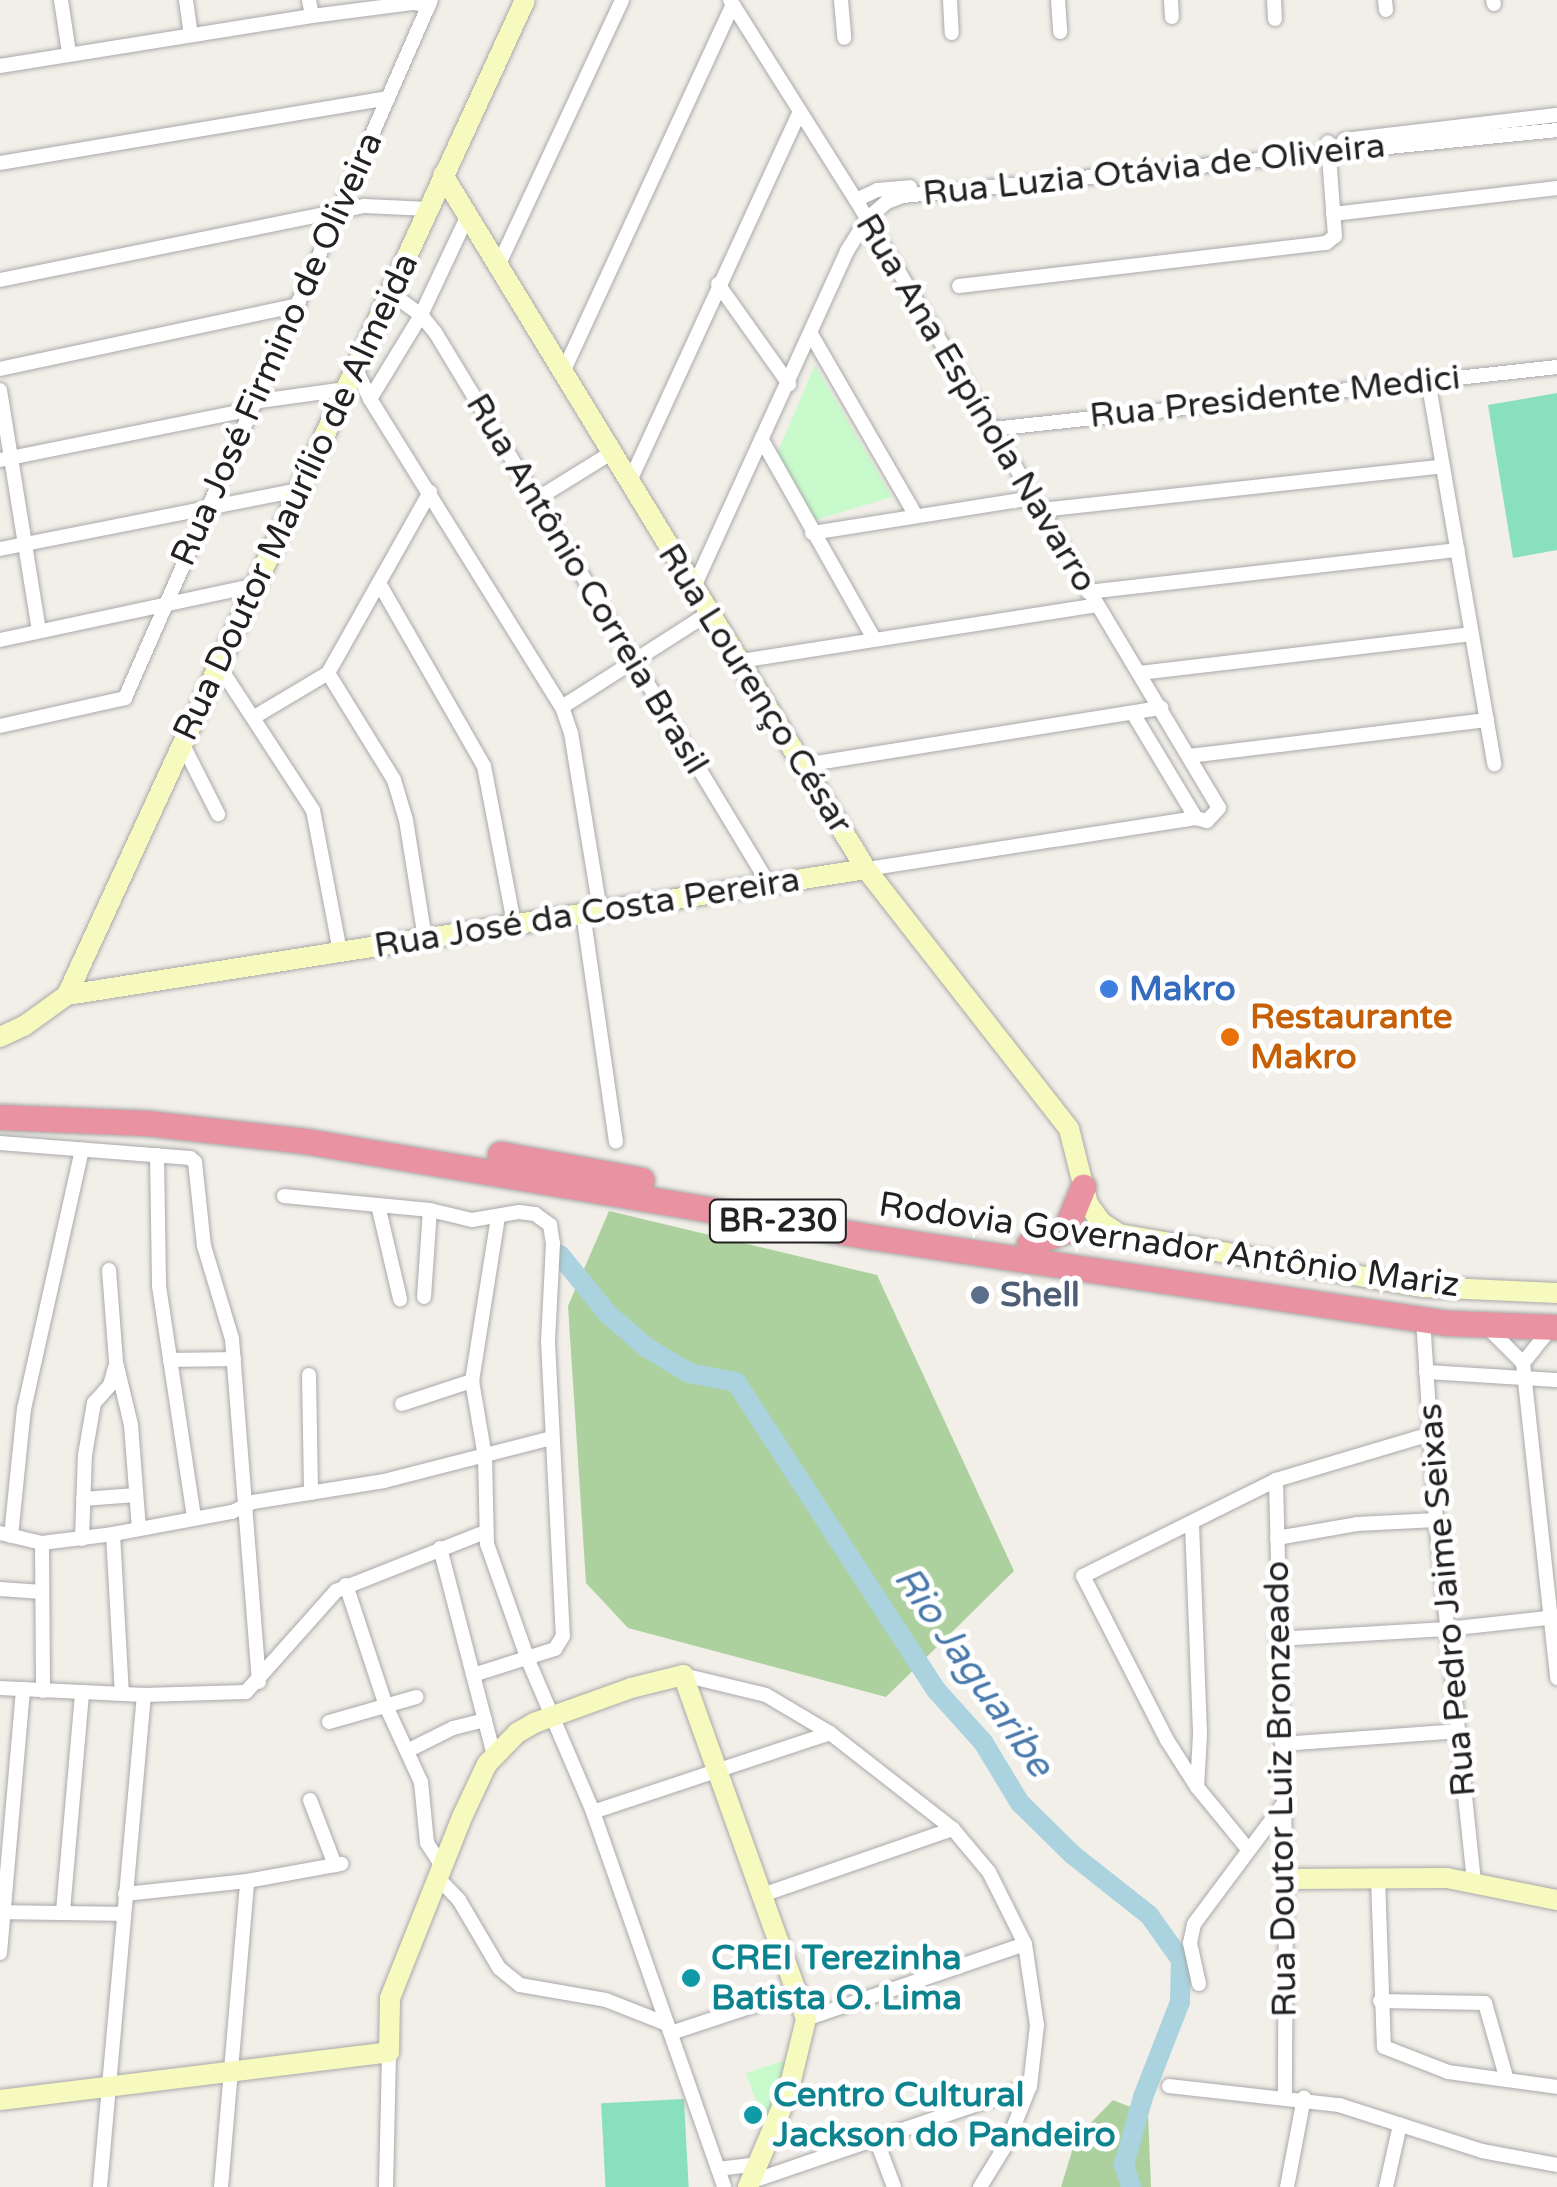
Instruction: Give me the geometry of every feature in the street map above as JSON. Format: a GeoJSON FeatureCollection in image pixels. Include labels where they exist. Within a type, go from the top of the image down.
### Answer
{"type":"FeatureCollection","features":[{"type":"Feature","properties":{"kind":"highway","name":"Rodovia Governador Antônio Mariz"},"geometry":{"type":"LineString","coordinates":[[0,1102],[108,1105],[321,1128],[575,1166],[734,1198],[1555,1322]]}},
{"type":"Feature","properties":{"kind":"highway","name":"Rodovia Governador Antônio Mariz"},"geometry":{"type":"LineString","coordinates":[[0,1117],[128,1121],[305,1141],[872,1237],[1423,1319],[1486,1326],[1555,1322]]}},
{"type":"Feature","properties":{"kind":"highway"},"geometry":{"type":"LineString","coordinates":[[1028,1244],[1066,1230],[1082,1187]]}},
{"type":"Feature","properties":{"kind":"street"},"geometry":{"type":"LineString","coordinates":[[61,0],[69,53]]}},
{"type":"Feature","properties":{"kind":"street"},"geometry":{"type":"LineString","coordinates":[[186,0],[191,35]]}},
{"type":"Feature","properties":{"kind":"street"},"geometry":{"type":"LineString","coordinates":[[309,0],[312,16]]}},
{"type":"Feature","properties":{"kind":"street","name":"Rua Doutor Maurílio de Almeida"},"geometry":{"type":"LineString","coordinates":[[67,995],[524,0]]}},
{"type":"Feature","properties":{"kind":"street"},"geometry":{"type":"LineString","coordinates":[[499,264],[622,0]]}},
{"type":"Feature","properties":{"kind":"street"},"geometry":{"type":"LineString","coordinates":[[841,0],[844,38]]}},
{"type":"Feature","properties":{"kind":"street"},"geometry":{"type":"LineString","coordinates":[[950,0],[952,33]]}},
{"type":"Feature","properties":{"kind":"street"},"geometry":{"type":"LineString","coordinates":[[1058,0],[1060,32]]}},
{"type":"Feature","properties":{"kind":"street"},"geometry":{"type":"LineString","coordinates":[[1170,0],[1172,18]]}},
{"type":"Feature","properties":{"kind":"street"},"geometry":{"type":"LineString","coordinates":[[1274,0],[1275,19]]}},
{"type":"Feature","properties":{"kind":"street"},"geometry":{"type":"LineString","coordinates":[[564,370],[732,2]]}},
{"type":"Feature","properties":{"kind":"street","name":"Rua Ana Espínola Navarro"},"geometry":{"type":"LineString","coordinates":[[732,2],[856,200],[1218,808]]}},
{"type":"Feature","properties":{"kind":"street"},"geometry":{"type":"LineString","coordinates":[[0,66],[312,16],[430,3]]}},
{"type":"Feature","properties":{"kind":"street","name":"Rua José Firmino de Oliveira"},"geometry":{"type":"LineString","coordinates":[[0,726],[125,698],[430,3]]}},
{"type":"Feature","properties":{"kind":"street"},"geometry":{"type":"LineString","coordinates":[[0,164],[388,98]]}},
{"type":"Feature","properties":{"kind":"street"},"geometry":{"type":"LineString","coordinates":[[629,484],[800,113]]}},
{"type":"Feature","properties":{"kind":"street","name":"Rua Luzia Otávia de Oliveira"},"geometry":{"type":"LineString","coordinates":[[866,220],[886,202],[903,196],[1557,115]]}},
{"type":"Feature","properties":{"kind":"street","name":"Rua Luzia Otávia de Oliveira"},"geometry":{"type":"LineString","coordinates":[[856,200],[877,190],[1328,146],[1557,130]]}},
{"type":"Feature","properties":{"kind":"street"},"geometry":{"type":"LineString","coordinates":[[958,286],[1326,242],[1335,236],[1328,146]]}},
{"type":"Feature","properties":{"kind":"street","name":"Rua Lourenço César"},"geometry":{"type":"LineString","coordinates":[[443,175],[866,869],[1057,1111],[1075,1145],[1082,1187]]}},
{"type":"Feature","properties":{"kind":"street"},"geometry":{"type":"LineString","coordinates":[[1333,214],[1557,188]]}},
{"type":"Feature","properties":{"kind":"street"},"geometry":{"type":"LineString","coordinates":[[0,280],[365,206],[429,209]]}},
{"type":"Feature","properties":{"kind":"street"},"geometry":{"type":"LineString","coordinates":[[370,399],[421,315],[468,214]]}},
{"type":"Feature","properties":{"kind":"street"},"geometry":{"type":"LineString","coordinates":[[694,589],[847,251],[866,220]]}},
{"type":"Feature","properties":{"kind":"street"},"geometry":{"type":"LineString","coordinates":[[718,284],[789,384]]}},
{"type":"Feature","properties":{"kind":"street","name":"Rua Antônio Correia Brasil"},"geometry":{"type":"LineString","coordinates":[[392,294],[421,315],[770,886]]}},
{"type":"Feature","properties":{"kind":"street"},"geometry":{"type":"LineString","coordinates":[[0,369],[298,304]]}},
{"type":"Feature","properties":{"kind":"street"},"geometry":{"type":"LineString","coordinates":[[811,334],[916,516]]}},
{"type":"Feature","properties":{"kind":"street","name":"Rua Presidente Medici"},"geometry":{"type":"LineString","coordinates":[[993,429],[1557,366]]}},
{"type":"Feature","properties":{"kind":"street"},"geometry":{"type":"LineString","coordinates":[[6,458],[250,406],[351,379],[370,399],[562,708],[571,733],[616,1142]]}},
{"type":"Feature","properties":{"kind":"street"},"geometry":{"type":"LineString","coordinates":[[1428,380],[1494,764]]}},
{"type":"Feature","properties":{"kind":"street"},"geometry":{"type":"LineString","coordinates":[[0,390],[6,458],[26,544],[39,631]]}},
{"type":"Feature","properties":{"kind":"street"},"geometry":{"type":"LineString","coordinates":[[762,440],[874,639]]}},
{"type":"Feature","properties":{"kind":"street"},"geometry":{"type":"LineString","coordinates":[[535,500],[611,453]]}},
{"type":"Feature","properties":{"kind":"street"},"geometry":{"type":"LineString","coordinates":[[812,533],[916,516],[1443,466]]}},
{"type":"Feature","properties":{"kind":"street"},"geometry":{"type":"LineString","coordinates":[[0,549],[299,490]]}},
{"type":"Feature","properties":{"kind":"street"},"geometry":{"type":"LineString","coordinates":[[256,716],[328,672],[430,492]]}},
{"type":"Feature","properties":{"kind":"street"},"geometry":{"type":"LineString","coordinates":[[740,661],[1092,598],[1458,550]]}},
{"type":"Feature","properties":{"kind":"street"},"geometry":{"type":"LineString","coordinates":[[379,583],[484,766],[514,924]]}},
{"type":"Feature","properties":{"kind":"street"},"geometry":{"type":"LineString","coordinates":[[0,640],[165,601],[256,585]]}},
{"type":"Feature","properties":{"kind":"street"},"geometry":{"type":"LineString","coordinates":[[562,708],[709,612]]}},
{"type":"Feature","properties":{"kind":"street"},"geometry":{"type":"LineString","coordinates":[[1140,673],[1472,634]]}},
{"type":"Feature","properties":{"kind":"street"},"geometry":{"type":"LineString","coordinates":[[219,666],[256,716],[314,810],[340,952]]}},
{"type":"Feature","properties":{"kind":"street"},"geometry":{"type":"LineString","coordinates":[[328,672],[394,780],[406,820],[425,938]]}},
{"type":"Feature","properties":{"kind":"street"},"geometry":{"type":"LineString","coordinates":[[804,765],[1161,708]]}},
{"type":"Feature","properties":{"kind":"street"},"geometry":{"type":"LineString","coordinates":[[1134,715],[1196,818]]}},
{"type":"Feature","properties":{"kind":"street"},"geometry":{"type":"LineString","coordinates":[[1189,756],[1487,720]]}},
{"type":"Feature","properties":{"kind":"street"},"geometry":{"type":"LineString","coordinates":[[182,743],[218,814]]}},
{"type":"Feature","properties":{"kind":"street","name":"Rua José da Costa Pereira"},"geometry":{"type":"LineString","coordinates":[[67,995],[1196,818],[1210,820],[1218,808]]}},
{"type":"Feature","properties":{"kind":"street"},"geometry":{"type":"LineString","coordinates":[[0,1037],[67,995]]}},
{"type":"Feature","properties":{"kind":"street"},"geometry":{"type":"LineString","coordinates":[[0,1143],[190,1158],[197,1170],[204,1246],[229,1318],[234,1359],[242,1507],[259,1682]]}},
{"type":"Feature","properties":{"kind":"street"},"geometry":{"type":"LineString","coordinates":[[82,1149],[24,1409],[6,1534],[42,1543],[113,1534],[485,1457],[552,1438]]}},
{"type":"Feature","properties":{"kind":"street"},"geometry":{"type":"LineString","coordinates":[[158,1155],[156,1253],[194,1518]]}},
{"type":"Feature","properties":{"kind":"street"},"geometry":{"type":"LineString","coordinates":[[1082,1187],[1094,1213],[1119,1234],[1422,1287],[1557,1293]]}},
{"type":"Feature","properties":{"kind":"street"},"geometry":{"type":"LineString","coordinates":[[284,1196],[430,1210],[472,1220],[535,1214],[545,1219],[552,1232],[552,1438],[563,1636],[555,1649],[473,1675]]}},
{"type":"Feature","properties":{"kind":"street"},"geometry":{"type":"LineString","coordinates":[[378,1205],[400,1299]]}},
{"type":"Feature","properties":{"kind":"street"},"geometry":{"type":"LineString","coordinates":[[424,1297],[430,1210]]}},
{"type":"Feature","properties":{"kind":"street"},"geometry":{"type":"LineString","coordinates":[[498,1217],[472,1381],[485,1457],[484,1532],[528,1660],[555,1715],[593,1812],[724,2187]]}},
{"type":"Feature","properties":{"kind":"street"},"geometry":{"type":"LineString","coordinates":[[109,1270],[116,1362],[131,1425],[139,1528]]}},
{"type":"Feature","properties":{"kind":"street","name":"Rua Pedro Jaime Seixas"},"geometry":{"type":"LineString","coordinates":[[1423,1319],[1436,1520],[1474,1882]]}},
{"type":"Feature","properties":{"kind":"street"},"geometry":{"type":"LineString","coordinates":[[1555,1322],[1523,1364],[1554,1617],[1557,1678]]}},
{"type":"Feature","properties":{"kind":"street"},"geometry":{"type":"LineString","coordinates":[[1486,1326],[1523,1364]]}},
{"type":"Feature","properties":{"kind":"street"},"geometry":{"type":"LineString","coordinates":[[170,1360],[234,1359]]}},
{"type":"Feature","properties":{"kind":"street"},"geometry":{"type":"LineString","coordinates":[[82,1539],[94,1403],[110,1384],[116,1362]]}},
{"type":"Feature","properties":{"kind":"street"},"geometry":{"type":"LineString","coordinates":[[1426,1372],[1524,1381],[1557,1380]]}},
{"type":"Feature","properties":{"kind":"street"},"geometry":{"type":"LineString","coordinates":[[309,1375],[311,1493]]}},
{"type":"Feature","properties":{"kind":"street"},"geometry":{"type":"LineString","coordinates":[[402,1404],[472,1381]]}},
{"type":"Feature","properties":{"kind":"street"},"geometry":{"type":"LineString","coordinates":[[1247,1848],[1196,1787],[1167,1740],[1083,1576],[1276,1480],[1430,1434]]}},
{"type":"Feature","properties":{"kind":"street","name":"Rua Doutor Luiz Bronzeado"},"geometry":{"type":"LineString","coordinates":[[1276,1480],[1277,1639],[1285,1802],[1285,2097]]}},
{"type":"Feature","properties":{"kind":"street"},"geometry":{"type":"LineString","coordinates":[[83,1499],[136,1495]]}},
{"type":"Feature","properties":{"kind":"street"},"geometry":{"type":"LineString","coordinates":[[1277,1538],[1357,1524],[1436,1520]]}},
{"type":"Feature","properties":{"kind":"street"},"geometry":{"type":"LineString","coordinates":[[1192,1524],[1200,1735],[1196,1787]]}},
{"type":"Feature","properties":{"kind":"street"},"geometry":{"type":"LineString","coordinates":[[0,1688],[144,1695],[224,1696],[246,1692],[259,1682],[327,1598],[346,1585],[484,1532]]}},
{"type":"Feature","properties":{"kind":"street"},"geometry":{"type":"LineString","coordinates":[[113,1534],[122,1694]]}},
{"type":"Feature","properties":{"kind":"street"},"geometry":{"type":"LineString","coordinates":[[42,1543],[42,1691]]}},
{"type":"Feature","properties":{"kind":"street"},"geometry":{"type":"LineString","coordinates":[[440,1548],[494,1756]]}},
{"type":"Feature","properties":{"kind":"street"},"geometry":{"type":"LineString","coordinates":[[346,1585],[386,1706],[421,1782],[427,1843],[439,1871],[499,1968],[520,1985],[606,2000],[669,2029],[798,1992]]}},
{"type":"Feature","properties":{"kind":"street"},"geometry":{"type":"LineString","coordinates":[[0,1589],[42,1592]]}},
{"type":"Feature","properties":{"kind":"street"},"geometry":{"type":"LineString","coordinates":[[1277,1639],[1447,1630],[1554,1617]]}},
{"type":"Feature","properties":{"kind":"street"},"geometry":{"type":"LineString","coordinates":[[683,1674],[806,2020],[788,2093],[752,2178]]}},
{"type":"Feature","properties":{"kind":"street"},"geometry":{"type":"LineString","coordinates":[[386,2187],[390,1998],[439,1871],[494,1756],[517,1732],[555,1715],[683,1674],[766,1695],[830,1733],[953,1829],[989,1872],[1025,1944],[1037,2025],[1030,2086],[1007,2142],[980,2187]]}},
{"type":"Feature","properties":{"kind":"street"},"geometry":{"type":"LineString","coordinates":[[0,1953],[23,1689]]}},
{"type":"Feature","properties":{"kind":"street"},"geometry":{"type":"LineString","coordinates":[[64,1910],[82,1693]]}},
{"type":"Feature","properties":{"kind":"street"},"geometry":{"type":"LineString","coordinates":[[100,2187],[144,1695]]}},
{"type":"Feature","properties":{"kind":"street"},"geometry":{"type":"LineString","coordinates":[[330,1722],[416,1697]]}},
{"type":"Feature","properties":{"kind":"street"},"geometry":{"type":"LineString","coordinates":[[407,1751],[453,1728],[485,1720]]}},
{"type":"Feature","properties":{"kind":"street"},"geometry":{"type":"LineString","coordinates":[[1282,1744],[1457,1732]]}},
{"type":"Feature","properties":{"kind":"street"},"geometry":{"type":"LineString","coordinates":[[593,1812],[830,1733]]}},
{"type":"Feature","properties":{"kind":"street"},"geometry":{"type":"LineString","coordinates":[[125,1894],[247,1882],[338,1865],[310,1800]]}},
{"type":"Feature","properties":{"kind":"street"},"geometry":{"type":"LineString","coordinates":[[1199,1984],[1191,1931],[1247,1848],[1285,1802]]}},
{"type":"Feature","properties":{"kind":"street"},"geometry":{"type":"LineString","coordinates":[[762,1895],[953,1829]]}},
{"type":"Feature","properties":{"kind":"street"},"geometry":{"type":"LineString","coordinates":[[1378,1878],[1380,2035],[1387,2050],[1421,2064],[1557,2088]]}},
{"type":"Feature","properties":{"kind":"street"},"geometry":{"type":"LineString","coordinates":[[1286,1879],[1474,1882],[1557,1900]]}},
{"type":"Feature","properties":{"kind":"street"},"geometry":{"type":"LineString","coordinates":[[221,2187],[247,1882]]}},
{"type":"Feature","properties":{"kind":"street"},"geometry":{"type":"LineString","coordinates":[[2,1912],[64,1910],[123,1914]]}},
{"type":"Feature","properties":{"kind":"street"},"geometry":{"type":"LineString","coordinates":[[806,2020],[1025,1944]]}},
{"type":"Feature","properties":{"kind":"street"},"geometry":{"type":"LineString","coordinates":[[1380,2000],[1485,2004],[1508,2080]]}},
{"type":"Feature","properties":{"kind":"street"},"geometry":{"type":"LineString","coordinates":[[0,2100],[389,2052]]}},
{"type":"Feature","properties":{"kind":"street"},"geometry":{"type":"LineString","coordinates":[[718,2170],[752,2178],[1030,2086]]}},
{"type":"Feature","properties":{"kind":"street"},"geometry":{"type":"LineString","coordinates":[[1169,2086],[1339,2104],[1482,2151],[1557,2166]]}},
{"type":"Feature","properties":{"kind":"street"},"geometry":{"type":"LineString","coordinates":[[1286,2187],[1304,2098]]}},
{"type":"Feature","properties":{"kind":"street"},"geometry":{"type":"LineString","coordinates":[[1386,2187],[1400,2125]]}},
{"type":"Feature","properties":{"kind":"street"},"geometry":{"type":"LineString","coordinates":[[876,2138],[894,2187]]}},
{"type":"Feature","properties":{"kind":"green space"},"geometry":{"type":"Polygon","coordinates":[[[815,365],[892,497],[812,521],[776,456],[815,365]]]}},
{"type":"Feature","properties":{"kind":"green space"},"geometry":{"type":"Polygon","coordinates":[[[1557,393],[1557,550],[1513,558],[1488,405],[1557,393]]]}},
{"type":"Feature","properties":{"kind":"green space"},"geometry":{"type":"Polygon","coordinates":[[[609,1211],[877,1275],[1014,1571],[886,1697],[628,1628],[586,1583],[568,1306],[609,1211]]]}},
{"type":"Feature","properties":{"kind":"green space"},"geometry":{"type":"Polygon","coordinates":[[[798,2056],[769,2137],[746,2073],[798,2056]]]}},
{"type":"Feature","properties":{"kind":"green space"},"geometry":{"type":"Polygon","coordinates":[[[684,2099],[689,2187],[605,2187],[601,2103],[684,2099]]]}},
{"type":"Feature","properties":{"kind":"green space"},"geometry":{"type":"Polygon","coordinates":[[[1113,2100],[1148,2114],[1151,2187],[1061,2187],[1076,2138],[1113,2100]]]}},
{"type":"Feature","properties":{"kind":"waterway","name":"Rio Jaguaribe"},"geometry":{"type":"LineString","coordinates":[[560,1255],[608,1314],[646,1347],[689,1373],[736,1382],[936,1690],[983,1742],[1020,1803],[1073,1855],[1149,1915],[1181,1960],[1180,2002],[1143,2097],[1124,2165],[1131,2187]]}},
{"type":"Feature","properties":{"kind":"place","name":"Makro"},"geometry":{"type":"Point","coordinates":[1109,989]}},
{"type":"Feature","properties":{"kind":"place","name":"Restaurante Makro"},"geometry":{"type":"Point","coordinates":[1230,1037]}},
{"type":"Feature","properties":{"kind":"place","name":"Shell"},"geometry":{"type":"Point","coordinates":[980,1295]}},
{"type":"Feature","properties":{"kind":"place","name":"CREI Terezinha Batista O. Lima"},"geometry":{"type":"Point","coordinates":[691,1978]}},
{"type":"Feature","properties":{"kind":"place","name":"Centro Cultural Jackson do Pandeiro"},"geometry":{"type":"Point","coordinates":[753,2115]}}]}
